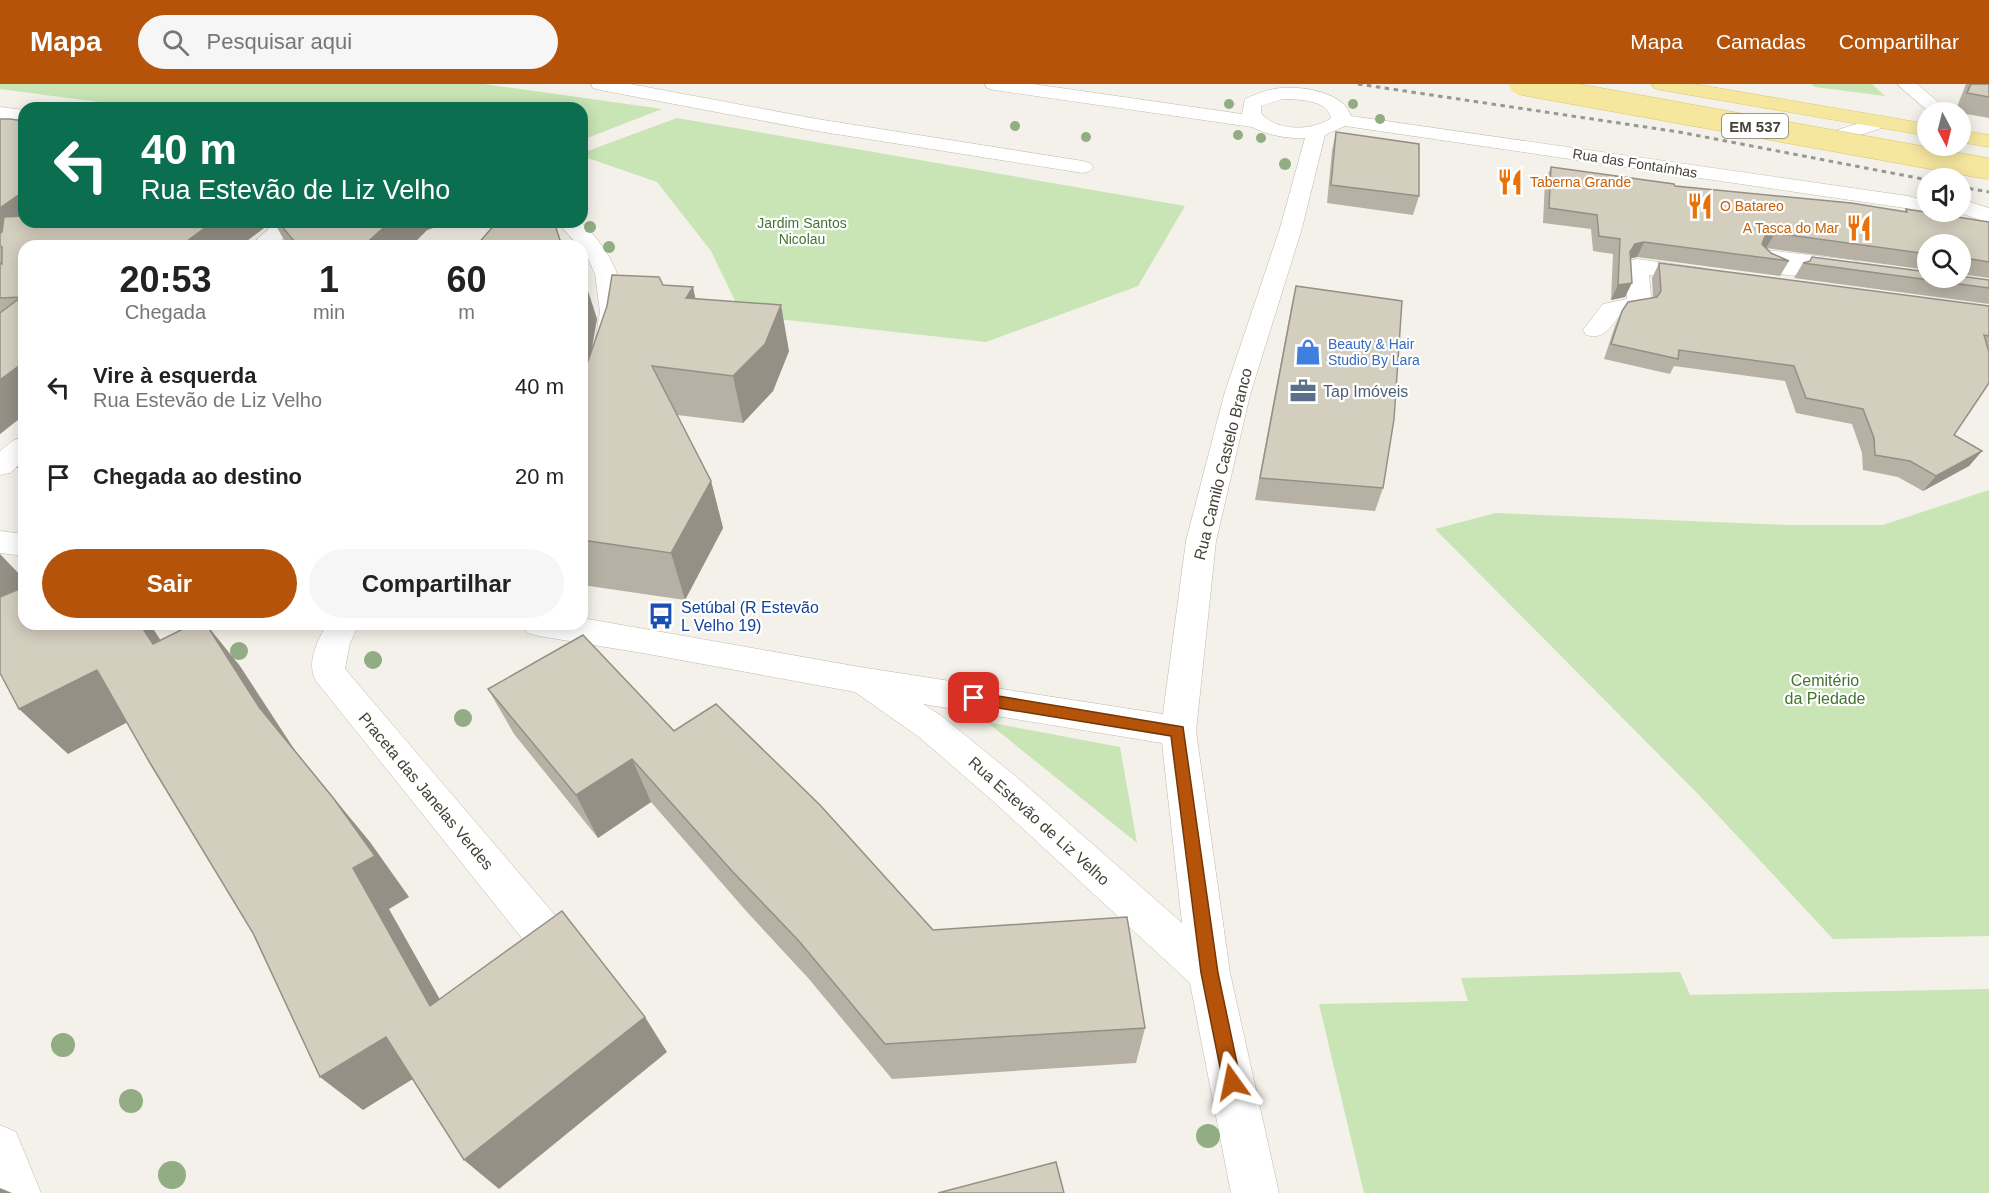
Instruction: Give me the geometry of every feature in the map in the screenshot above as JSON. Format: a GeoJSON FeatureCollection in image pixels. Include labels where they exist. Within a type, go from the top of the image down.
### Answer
{"type":"FeatureCollection","features":[{"type":"Feature","properties":{"kind":"main road","name":"EM 537"},"geometry":{"type":"LineString","coordinates":[[1519,84],[1989,169]]}},
{"type":"Feature","properties":{"kind":"main road"},"geometry":{"type":"LineString","coordinates":[[1661,84],[1917,128]]}},
{"type":"Feature","properties":{"kind":"main road"},"geometry":{"type":"LineString","coordinates":[[1971,138],[1989,141]]}},
{"type":"Feature","properties":{"kind":"street"},"geometry":{"type":"LineString","coordinates":[[600,84],[817,125],[1083,167]]}},
{"type":"Feature","properties":{"kind":"street","name":"Rua das Fontaínhas"},"geometry":{"type":"LineString","coordinates":[[994,84],[1258,122],[1284,132],[1329,126],[1917,205]]}},
{"type":"Feature","properties":{"kind":"street"},"geometry":{"type":"LineString","coordinates":[[1519,84],[1829,139],[1881,122]]}},
{"type":"Feature","properties":{"kind":"street"},"geometry":{"type":"LineString","coordinates":[[1906,84],[1928,102]]}},
{"type":"Feature","properties":{"kind":"street"},"geometry":{"type":"LineString","coordinates":[[1250,86],[1306,95],[1326,101],[1341,113],[1329,126]]}},
{"type":"Feature","properties":{"kind":"street"},"geometry":{"type":"LineString","coordinates":[[1258,122],[1251,116],[1252,103],[1270,95],[1283,93]]}},
{"type":"Feature","properties":{"kind":"street"},"geometry":{"type":"LineString","coordinates":[[0,113],[18,115]]}},
{"type":"Feature","properties":{"kind":"street","name":"Rua Camilo Castelo Branco"},"geometry":{"type":"LineString","coordinates":[[1255,1193],[1209,973],[1178,731],[1201,541],[1237,395],[1291,228],[1329,126]]}},
{"type":"Feature","properties":{"kind":"street"},"geometry":{"type":"LineString","coordinates":[[0,131],[18,133]]}},
{"type":"Feature","properties":{"kind":"street"},"geometry":{"type":"LineString","coordinates":[[1971,209],[1989,216]]}},
{"type":"Feature","properties":{"kind":"street"},"geometry":{"type":"LineString","coordinates":[[1950,222],[1958,226],[1978,229],[1989,227]]}},
{"type":"Feature","properties":{"kind":"street"},"geometry":{"type":"LineString","coordinates":[[268,240],[282,228]]}},
{"type":"Feature","properties":{"kind":"street"},"geometry":{"type":"LineString","coordinates":[[575,228],[587,238],[606,268],[615,306],[607,354],[588,402]]}},
{"type":"Feature","properties":{"kind":"street"},"geometry":{"type":"LineString","coordinates":[[1767,283],[1797,279],[1767,257],[1878,271]]}},
{"type":"Feature","properties":{"kind":"street"},"geometry":{"type":"LineString","coordinates":[[1595,330],[1612,309],[1640,304],[1637,266],[1720,277]]}},
{"type":"Feature","properties":{"kind":"street"},"geometry":{"type":"LineString","coordinates":[[0,466],[18,451]]}},
{"type":"Feature","properties":{"kind":"street"},"geometry":{"type":"LineString","coordinates":[[0,542],[18,544]]}},
{"type":"Feature","properties":{"kind":"street","name":"Praceta das Janelas Verdes"},"geometry":{"type":"LineString","coordinates":[[340,630],[333,643],[328,672],[556,948]]}},
{"type":"Feature","properties":{"kind":"street","name":"Rua Estevão de Liz Velho"},"geometry":{"type":"LineString","coordinates":[[577,630],[860,680],[1178,731]]}},
{"type":"Feature","properties":{"kind":"street","name":"Rua Estevão de Liz Velho"},"geometry":{"type":"LineString","coordinates":[[860,680],[931,727],[1007,791],[1209,973]]}},
{"type":"Feature","properties":{"kind":"street"},"geometry":{"type":"LineString","coordinates":[[0,1148],[17,1193]]}},
{"type":"Feature","properties":{"kind":"green space"},"geometry":{"type":"Polygon","coordinates":[[[0,84],[484,84],[662,109],[588,138],[588,102],[99,102],[0,89],[0,84]]]}},
{"type":"Feature","properties":{"kind":"green space"},"geometry":{"type":"Polygon","coordinates":[[[1811,84],[1872,84],[1885,96],[1815,87],[1811,84]]]}},
{"type":"Feature","properties":{"kind":"green space","name":"Jardim Santos Nicolau"},"geometry":{"type":"Polygon","coordinates":[[[677,118],[1185,206],[1138,286],[986,342],[742,315],[711,251],[657,182],[588,158],[588,151],[677,118]]]}},
{"type":"Feature","properties":{"kind":"green space","name":"Cemitério da Piedade"},"geometry":{"type":"Polygon","coordinates":[[[1989,490],[1989,936],[1833,939],[1698,794],[1435,529],[1496,513],[1789,525],[1883,525],[1989,490]]]}},
{"type":"Feature","properties":{"kind":"green space"},"geometry":{"type":"Polygon","coordinates":[[[987,722],[1120,747],[1137,843],[987,722]]]}},
{"type":"Feature","properties":{"kind":"green space"},"geometry":{"type":"Polygon","coordinates":[[[1680,972],[1690,995],[1989,989],[1989,1193],[1364,1193],[1319,1004],[1468,1001],[1461,978],[1680,972]]]}},
{"type":"Feature","properties":{"kind":"building"},"geometry":{"type":"Polygon","coordinates":[[[1971,84],[1989,84],[1989,97],[1967,93],[1971,84]]]}},
{"type":"Feature","properties":{"kind":"building"},"geometry":{"type":"Polygon","coordinates":[[[0,119],[18,120],[18,195],[0,208],[0,119]]]}},
{"type":"Feature","properties":{"kind":"building"},"geometry":{"type":"Polygon","coordinates":[[[1336,132],[1419,144],[1419,196],[1331,185],[1336,132]]]}},
{"type":"Feature","properties":{"kind":"building"},"geometry":{"type":"Polygon","coordinates":[[[1551,167],[1674,184],[1675,186],[1851,203],[1907,212],[1906,209],[1917,211],[1917,222],[1971,222],[1971,219],[1989,222],[1989,262],[1971,259],[1971,234],[1917,234],[1917,252],[1775,233],[1765,236],[1762,244],[1771,253],[1789,261],[1644,242],[1635,244],[1630,252],[1632,283],[1618,285],[1620,239],[1599,236],[1597,215],[1549,208],[1551,167]]]}},
{"type":"Feature","properties":{"kind":"building"},"geometry":{"type":"Polygon","coordinates":[[[18,216],[18,228],[205,228],[188,240],[18,240],[18,297],[0,298],[2,247],[0,246],[0,233],[4,217],[18,216]]]}},
{"type":"Feature","properties":{"kind":"building"},"geometry":{"type":"Polygon","coordinates":[[[283,228],[383,228],[370,240],[293,240],[283,228]]]}},
{"type":"Feature","properties":{"kind":"building"},"geometry":{"type":"Polygon","coordinates":[[[492,228],[556,228],[560,240],[481,240],[492,228]]]}},
{"type":"Feature","properties":{"kind":"building"},"geometry":{"type":"Polygon","coordinates":[[[1812,257],[1917,271],[1917,278],[1803,263],[1810,261],[1812,257]]]}},
{"type":"Feature","properties":{"kind":"building"},"geometry":{"type":"Polygon","coordinates":[[[1659,263],[1989,306],[1989,336],[1984,335],[1989,352],[1989,383],[1954,435],[1982,451],[1936,476],[1910,461],[1875,455],[1874,438],[1863,409],[1806,398],[1794,366],[1679,350],[1678,359],[1611,344],[1622,311],[1628,302],[1657,297],[1661,291],[1659,263]]]}},
{"type":"Feature","properties":{"kind":"building"},"geometry":{"type":"Polygon","coordinates":[[[612,275],[659,277],[663,285],[693,287],[686,298],[781,305],[765,344],[733,376],[652,366],[711,481],[671,553],[588,541],[588,361],[607,306],[612,275]]]}},
{"type":"Feature","properties":{"kind":"building"},"geometry":{"type":"Polygon","coordinates":[[[1971,278],[1989,280],[1989,288],[1971,286],[1971,278]]]}},
{"type":"Feature","properties":{"kind":"building"},"geometry":{"type":"Polygon","coordinates":[[[1296,286],[1402,301],[1394,419],[1383,488],[1260,478],[1296,286]]]}},
{"type":"Feature","properties":{"kind":"building"},"geometry":{"type":"Polygon","coordinates":[[[18,299],[18,366],[0,380],[0,313],[18,299]]]}},
{"type":"Feature","properties":{"kind":"building"},"geometry":{"type":"Polygon","coordinates":[[[18,590],[18,630],[144,630],[153,644],[181,630],[210,630],[259,707],[334,799],[375,856],[353,868],[430,1006],[562,911],[645,1017],[464,1160],[386,1037],[320,1077],[253,933],[150,763],[97,670],[19,709],[0,673],[0,597],[18,590]]]}},
{"type":"Feature","properties":{"kind":"building"},"geometry":{"type":"Polygon","coordinates":[[[583,635],[674,731],[716,704],[820,805],[933,930],[1127,917],[1145,1028],[885,1044],[798,940],[732,871],[632,759],[576,795],[488,689],[583,635]]]}},
{"type":"Feature","properties":{"kind":"building"},"geometry":{"type":"Polygon","coordinates":[[[1056,1162],[1064,1193],[938,1193],[1056,1162]]]}},
{"type":"Feature","properties":{"kind":"railway"},"geometry":{"type":"LineString","coordinates":[[1358,84],[1679,132],[1917,178]]}},
{"type":"Feature","properties":{"kind":"railway"},"geometry":{"type":"LineString","coordinates":[[1971,189],[1989,192]]}},
{"type":"Feature","properties":{"kind":"place","name":"Taberna Grande"},"geometry":{"type":"Point","coordinates":[1510,182]}},
{"type":"Feature","properties":{"kind":"place","name":"O Batareo"},"geometry":{"type":"Point","coordinates":[1700,206]}},
{"type":"Feature","properties":{"kind":"place","name":"A Tasca do Mar"},"geometry":{"type":"Point","coordinates":[1859,228]}},
{"type":"Feature","properties":{"kind":"place","name":"Beauty & Hair Studio By Lara"},"geometry":{"type":"Point","coordinates":[1308,352]}},
{"type":"Feature","properties":{"kind":"place","name":"Tap Imóveis"},"geometry":{"type":"Point","coordinates":[1303,391]}},
{"type":"Feature","properties":{"kind":"place","name":"Setúbal (R Estevão L Velho 19)"},"geometry":{"type":"Point","coordinates":[661,616]}},
{"type":"Feature","properties":{"kind":"route"},"geometry":{"type":"LineString","coordinates":[[974,698],[1178,731],[1209,973],[1232,1082]]}}]}
